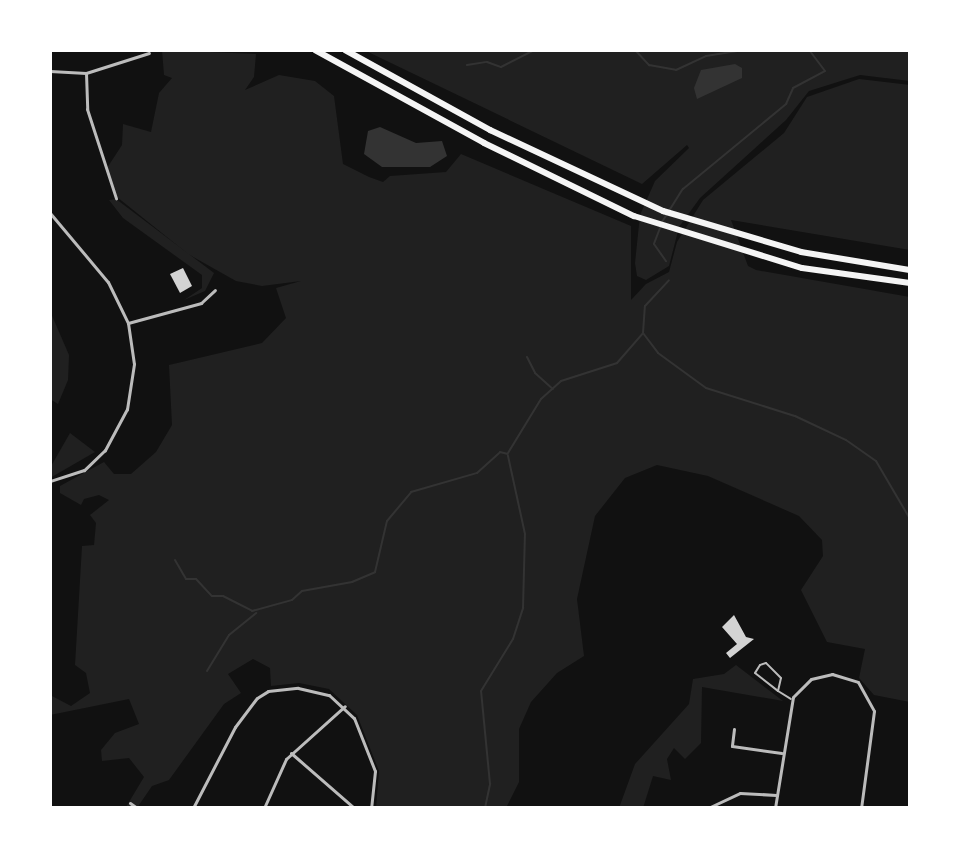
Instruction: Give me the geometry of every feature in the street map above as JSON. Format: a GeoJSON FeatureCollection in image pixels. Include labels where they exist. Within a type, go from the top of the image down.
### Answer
{"type":"FeatureCollection","features":[{"type":"Feature","properties":{"kind":"highway"},"geometry":{"type":"LineString","coordinates":[[315,50],[575,190],[752,255],[850,277],[910,283]]}},
{"type":"Feature","properties":{"kind":"highway"},"geometry":{"type":"LineString","coordinates":[[345,50],[591,181],[745,238],[910,270]]}},
{"type":"Feature","properties":{"kind":"street"},"geometry":{"type":"LineString","coordinates":[[50,71],[86,73],[149,53]]}},
{"type":"Feature","properties":{"kind":"street"},"geometry":{"type":"LineString","coordinates":[[86,73],[87,109],[116,198]]}},
{"type":"Feature","properties":{"kind":"street"},"geometry":{"type":"LineString","coordinates":[[50,213],[101,271],[128,323],[133,374],[119,428],[90,465],[50,481]]}},
{"type":"Feature","properties":{"kind":"street"},"geometry":{"type":"LineString","coordinates":[[128,323],[201,303],[215,290]]}},
{"type":"Feature","properties":{"kind":"street"},"geometry":{"type":"LineString","coordinates":[[775,808],[792,700],[802,684],[823,675],[851,677],[867,691],[874,718],[861,808]]}},
{"type":"Feature","properties":{"kind":"street"},"geometry":{"type":"LineString","coordinates":[[193,808],[235,727],[257,698],[268,691],[298,688],[345,706],[370,751],[375,771],[371,808]]}},
{"type":"Feature","properties":{"kind":"street"},"geometry":{"type":"LineString","coordinates":[[264,808],[291,753],[345,706]]}},
{"type":"Feature","properties":{"kind":"street"},"geometry":{"type":"LineString","coordinates":[[734,729],[732,746],[784,753]]}},
{"type":"Feature","properties":{"kind":"street"},"geometry":{"type":"LineString","coordinates":[[291,753],[354,808]]}},
{"type":"Feature","properties":{"kind":"street"},"geometry":{"type":"LineString","coordinates":[[708,808],[740,793],[776,796]]}},
{"type":"Feature","properties":{"kind":"street"},"geometry":{"type":"LineString","coordinates":[[130,803],[137,808]]}},
{"type":"Feature","properties":{"kind":"lane"},"geometry":{"type":"LineString","coordinates":[[778,691],[781,678],[766,663],[760,665],[755,673],[778,691],[792,700]]}},
{"type":"Feature","properties":{"kind":"shaded area"},"geometry":{"type":"Polygon","coordinates":[[[162,50],[256,54],[254,77],[245,90],[279,75],[315,81],[334,96],[343,164],[369,177],[383,182],[390,176],[446,172],[461,154],[631,226],[631,300],[646,284],[669,272],[677,242],[703,200],[784,133],[807,97],[859,79],[910,85],[910,250],[731,220],[748,266],[756,270],[910,297],[910,702],[874,695],[859,678],[865,649],[827,642],[801,590],[823,556],[822,540],[799,516],[708,476],[657,465],[625,478],[595,516],[577,599],[584,656],[557,673],[531,702],[519,729],[519,782],[506,808],[376,808],[379,771],[357,715],[329,689],[299,683],[271,686],[270,668],[253,659],[228,674],[241,693],[224,704],[169,780],[152,786],[137,808],[126,807],[144,777],[129,758],[102,761],[101,750],[115,733],[139,724],[129,699],[50,715],[50,695],[71,706],[90,693],[86,673],[75,665],[82,546],[94,545],[96,523],[90,515],[109,500],[99,495],[84,499],[81,505],[60,493],[60,486],[104,462],[114,474],[131,474],[156,452],[172,425],[169,365],[262,343],[286,318],[276,288],[301,281],[262,286],[236,281],[188,254],[117,197],[107,168],[122,145],[123,124],[151,132],[159,93],[172,78],[164,75],[162,50]]]}},
{"type":"Feature","properties":{"kind":"shaded area"},"geometry":{"type":"Polygon","coordinates":[[[364,50],[910,50],[910,81],[860,75],[809,91],[786,120],[700,198],[679,227],[669,266],[646,280],[637,276],[635,263],[640,215],[655,181],[689,148],[687,145],[642,184],[364,50]]]}},
{"type":"Feature","properties":{"kind":"shaded area"},"geometry":{"type":"Polygon","coordinates":[[[735,64],[742,68],[742,78],[697,99],[694,88],[701,70],[735,64]]]}},
{"type":"Feature","properties":{"kind":"shaded area"},"geometry":{"type":"Polygon","coordinates":[[[380,127],[416,143],[442,141],[447,156],[430,167],[382,167],[364,154],[368,131],[380,127]]]}},
{"type":"Feature","properties":{"kind":"shaded area"},"geometry":{"type":"Polygon","coordinates":[[[116,199],[214,273],[205,291],[184,300],[202,288],[202,275],[123,218],[109,200],[116,199]]]}},
{"type":"Feature","properties":{"kind":"shaded area"},"geometry":{"type":"Polygon","coordinates":[[[50,311],[69,355],[68,380],[58,404],[50,399],[50,311]]]}},
{"type":"Feature","properties":{"kind":"shaded area"},"geometry":{"type":"Polygon","coordinates":[[[70,433],[95,452],[50,478],[50,468],[70,433]]]}},
{"type":"Feature","properties":{"kind":"shaded area"},"geometry":{"type":"Polygon","coordinates":[[[736,665],[783,701],[702,687],[701,743],[685,759],[674,748],[667,759],[671,780],[653,776],[643,808],[619,808],[635,764],[689,704],[693,679],[724,674],[736,665]]]}},
{"type":"Feature","properties":{"kind":"building"},"geometry":{"type":"Polygon","coordinates":[[[183,268],[192,286],[180,293],[170,274],[183,268]]]}},
{"type":"Feature","properties":{"kind":"building"},"geometry":{"type":"Polygon","coordinates":[[[734,615],[746,637],[754,639],[730,658],[726,653],[737,644],[722,627],[734,615]]]}},
{"type":"Feature","properties":{"kind":"waterway"},"geometry":{"type":"LineString","coordinates":[[467,65],[487,62],[501,67],[535,50]]}},
{"type":"Feature","properties":{"kind":"waterway"},"geometry":{"type":"LineString","coordinates":[[635,50],[649,65],[676,70],[706,56],[744,50]]}},
{"type":"Feature","properties":{"kind":"waterway"},"geometry":{"type":"LineString","coordinates":[[662,222],[683,189],[786,104],[793,88],[825,71],[809,50]]}},
{"type":"Feature","properties":{"kind":"waterway"},"geometry":{"type":"LineString","coordinates":[[660,228],[654,244],[666,261]]}},
{"type":"Feature","properties":{"kind":"waterway"},"geometry":{"type":"LineString","coordinates":[[508,453],[541,399],[561,381],[617,363],[643,333],[645,306],[669,280]]}},
{"type":"Feature","properties":{"kind":"waterway"},"geometry":{"type":"LineString","coordinates":[[643,333],[658,353],[706,388],[795,416],[846,440],[876,461],[910,519]]}},
{"type":"Feature","properties":{"kind":"waterway"},"geometry":{"type":"LineString","coordinates":[[527,357],[535,373],[553,389]]}},
{"type":"Feature","properties":{"kind":"waterway"},"geometry":{"type":"LineString","coordinates":[[175,560],[186,579],[196,579],[212,596],[223,596],[252,611],[292,600],[302,591],[352,582],[375,572],[387,521],[411,492],[477,473],[500,452],[508,454]]}},
{"type":"Feature","properties":{"kind":"waterway"},"geometry":{"type":"LineString","coordinates":[[485,808],[490,784],[481,691],[513,639],[523,608],[525,534],[508,456]]}},
{"type":"Feature","properties":{"kind":"waterway"},"geometry":{"type":"LineString","coordinates":[[207,671],[229,635],[256,613]]}}]}
